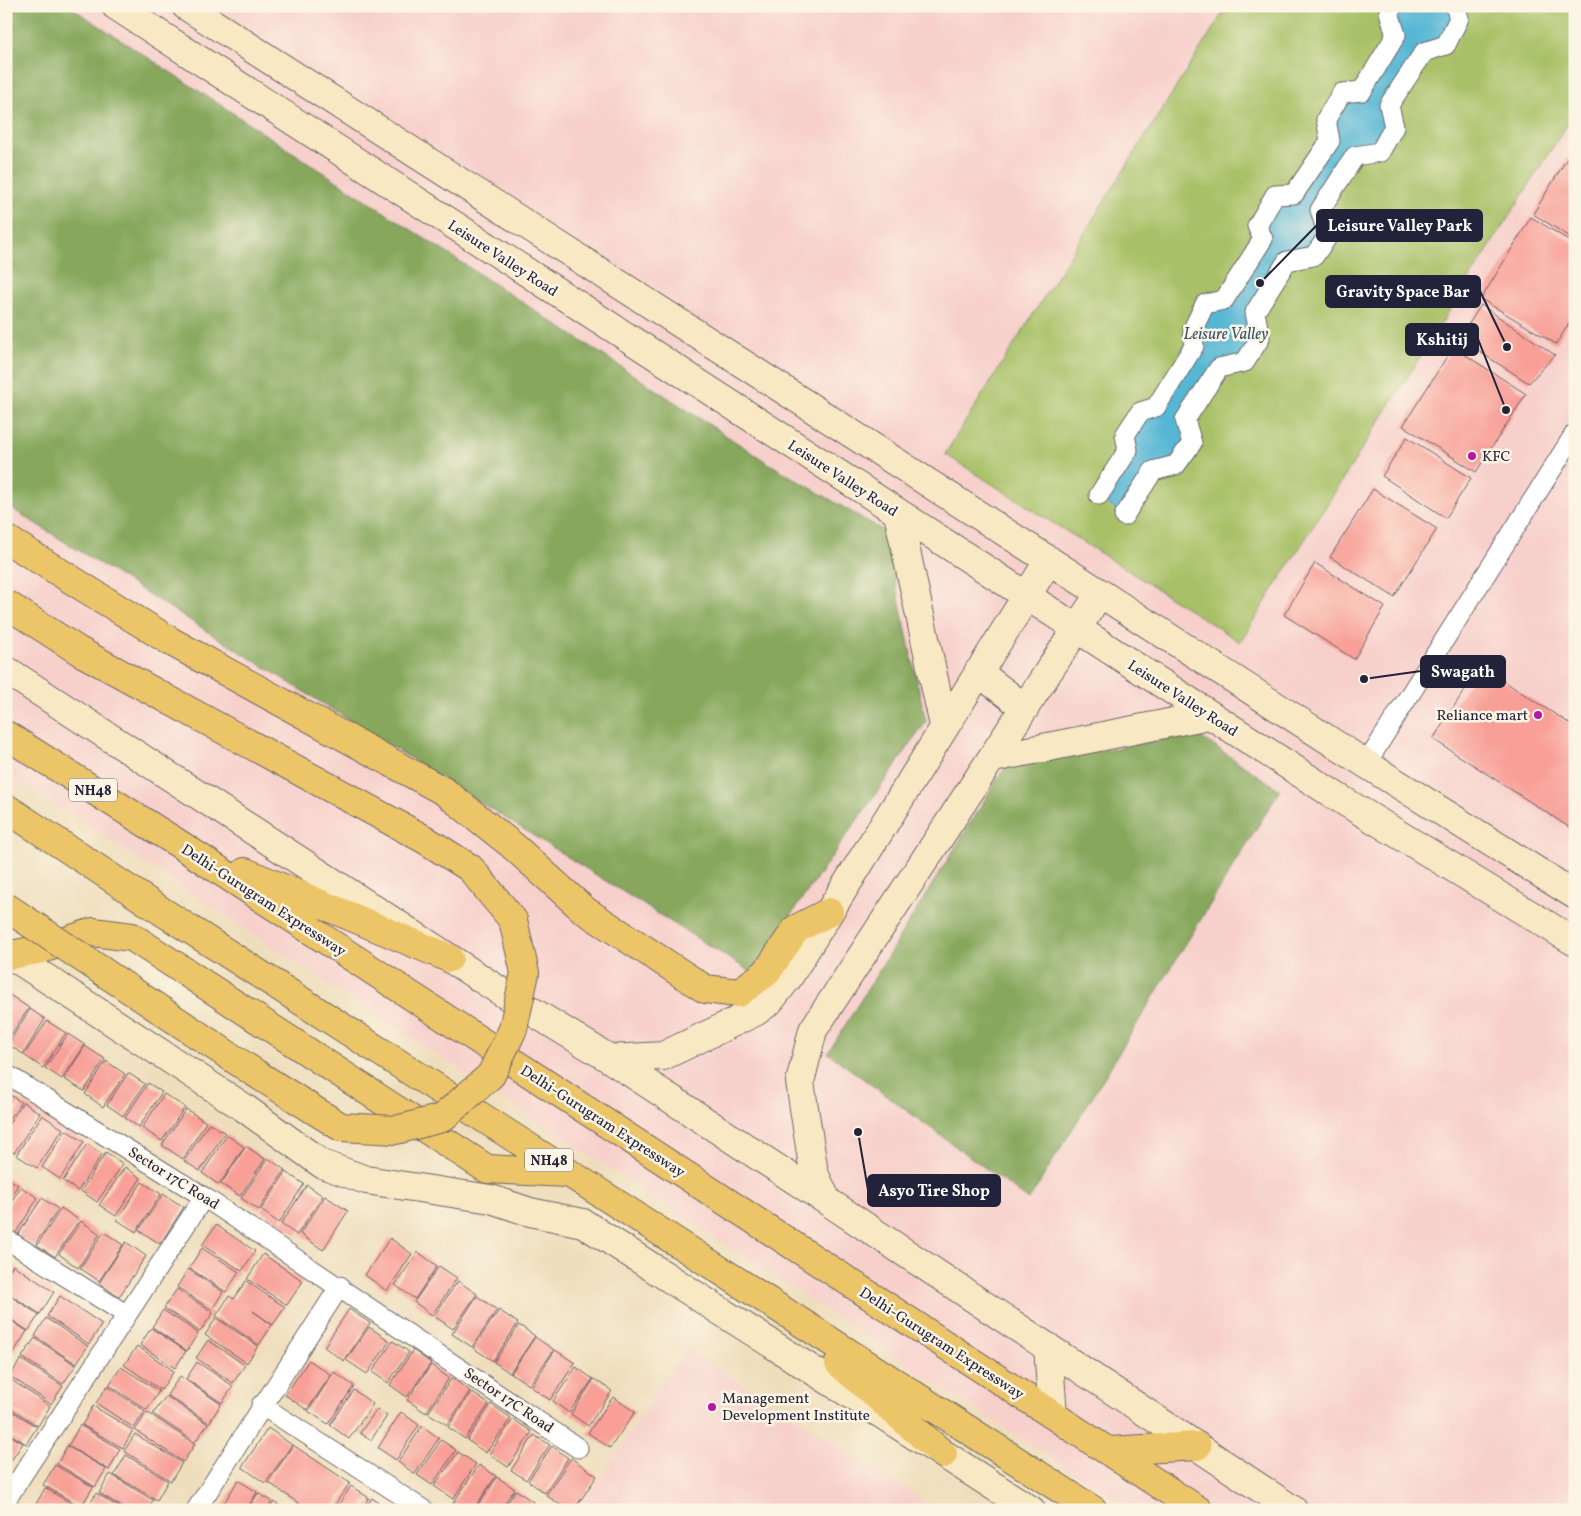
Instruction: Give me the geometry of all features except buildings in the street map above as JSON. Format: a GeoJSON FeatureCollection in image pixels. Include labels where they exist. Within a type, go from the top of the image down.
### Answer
{"type":"FeatureCollection","features":[{"type":"Feature","properties":{"kind":"main road"},"geometry":{"type":"LineString","coordinates":[[6,539],[170,641],[444,792],[512,846],[584,910],[704,988],[738,993],[766,973],[796,929],[829,912]]}},
{"type":"Feature","properties":{"kind":"main road"},"geometry":{"type":"LineString","coordinates":[[6,604],[79,651],[424,840],[470,868],[513,920],[525,974],[513,1029],[491,1074],[442,1118],[396,1130],[341,1127],[255,1073],[6,907]]}},
{"type":"Feature","properties":{"kind":"main road","name":"Delhi-Gurugram Expressway"},"geometry":{"type":"LineString","coordinates":[[6,735],[179,844],[1198,1510]]}},
{"type":"Feature","properties":{"kind":"main road","name":"NH48"},"geometry":{"type":"LineString","coordinates":[[6,808],[162,912],[1093,1510]]}},
{"type":"Feature","properties":{"kind":"main road"},"geometry":{"type":"LineString","coordinates":[[179,844],[449,958]]}},
{"type":"Feature","properties":{"kind":"main road"},"geometry":{"type":"LineString","coordinates":[[9,954],[42,949],[93,932],[132,937],[487,1169],[569,1173]]}},
{"type":"Feature","properties":{"kind":"main road"},"geometry":{"type":"LineString","coordinates":[[769,1301],[943,1454]]}},
{"type":"Feature","properties":{"kind":"main road"},"geometry":{"type":"LineString","coordinates":[[1108,1451],[1197,1446]]}},
{"type":"Feature","properties":{"kind":"street"},"geometry":{"type":"LineString","coordinates":[[186,6],[1366,764],[1575,895]]}},
{"type":"Feature","properties":{"kind":"street"},"geometry":{"type":"LineString","coordinates":[[1099,495],[1128,450],[1125,435],[1140,412],[1156,407],[1194,346],[1193,329],[1205,304],[1224,300],[1262,239],[1257,226],[1276,195],[1294,194],[1330,141],[1326,119],[1342,93],[1362,91],[1396,35],[1389,12],[1392,6]]}},
{"type":"Feature","properties":{"kind":"street"},"geometry":{"type":"LineString","coordinates":[[1124,516],[1153,471],[1176,466],[1192,443],[1185,420],[1219,368],[1245,362],[1260,338],[1255,312],[1287,261],[1314,256],[1328,236],[1320,210],[1355,156],[1380,152],[1394,127],[1389,105],[1424,52],[1446,45],[1459,18],[1455,6]]}},
{"type":"Feature","properties":{"kind":"street","name":"Leisure Valley Road"},"geometry":{"type":"LineString","coordinates":[[129,10],[898,514],[1209,715],[1334,795],[1575,942]]}},
{"type":"Feature","properties":{"kind":"street"},"geometry":{"type":"LineString","coordinates":[[1366,764],[1575,433]]}},
{"type":"Feature","properties":{"kind":"street"},"geometry":{"type":"LineString","coordinates":[[898,514],[944,726]]}},
{"type":"Feature","properties":{"kind":"street"},"geometry":{"type":"LineString","coordinates":[[610,1059],[663,1056],[754,1012],[769,1002],[788,978],[1049,560]]}},
{"type":"Feature","properties":{"kind":"street"},"geometry":{"type":"LineString","coordinates":[[827,1201],[814,1173],[800,1082],[812,1030],[1100,593]]}},
{"type":"Feature","properties":{"kind":"street"},"geometry":{"type":"LineString","coordinates":[[6,670],[449,958],[610,1059],[1293,1510]]}},
{"type":"Feature","properties":{"kind":"street"},"geometry":{"type":"LineString","coordinates":[[978,672],[1025,708]]}},
{"type":"Feature","properties":{"kind":"street"},"geometry":{"type":"LineString","coordinates":[[993,758],[1209,715]]}},
{"type":"Feature","properties":{"kind":"street"},"geometry":{"type":"LineString","coordinates":[[9,954],[243,1107],[322,1164],[366,1180],[491,1199],[530,1212],[583,1223],[1031,1510]]}},
{"type":"Feature","properties":{"kind":"street","name":"Sector 17C Road"},"geometry":{"type":"LineString","coordinates":[[6,1074],[204,1197],[340,1286],[578,1448]]}},
{"type":"Feature","properties":{"kind":"street"},"geometry":{"type":"LineString","coordinates":[[6,1500],[204,1197]]}},
{"type":"Feature","properties":{"kind":"street"},"geometry":{"type":"LineString","coordinates":[[6,1240],[127,1314]]}},
{"type":"Feature","properties":{"kind":"street"},"geometry":{"type":"LineString","coordinates":[[196,1510],[261,1405],[340,1286]]}},
{"type":"Feature","properties":{"kind":"street"},"geometry":{"type":"LineString","coordinates":[[1048,1347],[1053,1415]]}},
{"type":"Feature","properties":{"kind":"street"},"geometry":{"type":"LineString","coordinates":[[261,1405],[424,1510]]}},
{"type":"Feature","properties":{"kind":"shaded area"},"geometry":{"type":"Polygon","coordinates":[[[6,6],[1575,6],[1575,1510],[1130,1510],[6,772],[6,6]]]}},
{"type":"Feature","properties":{"kind":"shaded area","name":"Management Development Institute"},"geometry":{"type":"Polygon","coordinates":[[[686,1348],[937,1510],[579,1510],[686,1348]]]}},
{"type":"Feature","properties":{"kind":"green space"},"geometry":{"type":"Polygon","coordinates":[[[6,6],[69,6],[768,463],[884,531],[926,722],[751,972],[6,505],[6,6]]]}},
{"type":"Feature","properties":{"kind":"green space"},"geometry":{"type":"Polygon","coordinates":[[[1224,6],[1575,6],[1575,112],[1240,642],[945,454],[1226,8],[1224,6]]]}},
{"type":"Feature","properties":{"kind":"green space"},"geometry":{"type":"Polygon","coordinates":[[[1196,734],[1280,790],[1029,1200],[828,1053],[1005,767],[1196,734]]]}},
{"type":"Feature","properties":{"kind":"water","name":"Leisure Valley"},"geometry":{"type":"Polygon","coordinates":[[[1393,6],[1455,6],[1446,45],[1424,52],[1389,105],[1380,152],[1355,156],[1320,209],[1328,236],[1287,261],[1255,312],[1260,338],[1245,362],[1219,368],[1185,420],[1192,443],[1153,471],[1123,514],[1099,499],[1125,435],[1156,406],[1193,329],[1224,299],[1275,195],[1294,194],[1330,141],[1326,119],[1362,91],[1396,36],[1393,6]]]}},
{"type":"Feature","properties":{"kind":"place","name":"Leisure Valley Park"},"geometry":{"type":"Point","coordinates":[1260,283]}},
{"type":"Feature","properties":{"kind":"place","name":"Gravity Space Bar"},"geometry":{"type":"Point","coordinates":[1507,347]}},
{"type":"Feature","properties":{"kind":"place","name":"Kshitij"},"geometry":{"type":"Point","coordinates":[1506,410]}},
{"type":"Feature","properties":{"kind":"place","name":"KFC"},"geometry":{"type":"Point","coordinates":[1472,456]}},
{"type":"Feature","properties":{"kind":"place","name":"Swagath"},"geometry":{"type":"Point","coordinates":[1364,679]}},
{"type":"Feature","properties":{"kind":"place","name":"Reliance mart"},"geometry":{"type":"Point","coordinates":[1538,715]}},
{"type":"Feature","properties":{"kind":"place","name":"Asyo Tire Shop"},"geometry":{"type":"Point","coordinates":[858,1132]}},
{"type":"Feature","properties":{"kind":"place","name":"Management Development Institute"},"geometry":{"type":"Point","coordinates":[712,1407]}}]}
